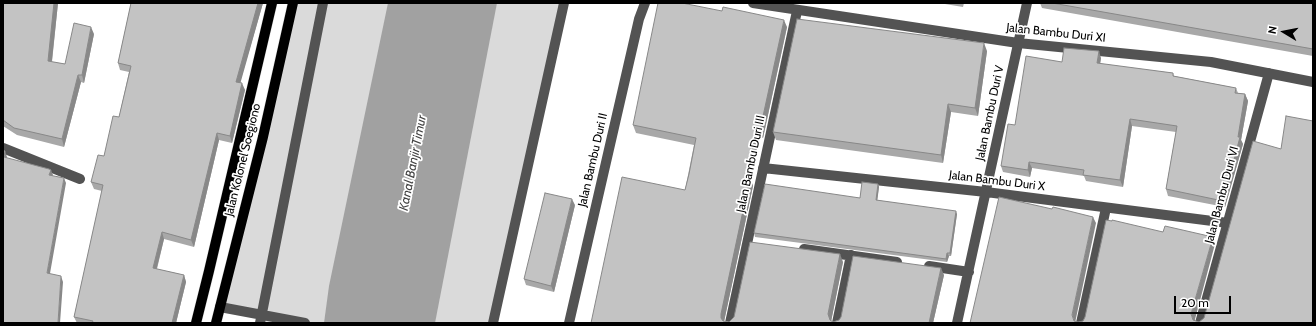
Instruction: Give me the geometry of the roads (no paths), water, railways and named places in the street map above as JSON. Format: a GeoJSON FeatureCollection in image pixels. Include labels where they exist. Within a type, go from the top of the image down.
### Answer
{"type":"FeatureCollection","features":[{"type":"Feature","properties":{"kind":"main road","name":"Jalan Kolonel Soegiono"},"geometry":{"type":"LineString","coordinates":[[196,323],[272,3]]}},
{"type":"Feature","properties":{"kind":"main road","name":"Jalan Kolonel Soegiono"},"geometry":{"type":"LineString","coordinates":[[216,323],[263,137],[293,3]]}},
{"type":"Feature","properties":{"kind":"street"},"geometry":{"type":"LineString","coordinates":[[261,319],[323,3]]}},
{"type":"Feature","properties":{"kind":"street"},"geometry":{"type":"LineString","coordinates":[[493,323],[564,3]]}},
{"type":"Feature","properties":{"kind":"street","name":"Jalan Bambu Duri II"},"geometry":{"type":"LineString","coordinates":[[569,323],[637,26],[645,3]]}},
{"type":"Feature","properties":{"kind":"street"},"geometry":{"type":"LineString","coordinates":[[753,3],[797,11]]}},
{"type":"Feature","properties":{"kind":"street","name":"Jalan Bambu Duri V"},"geometry":{"type":"LineString","coordinates":[[957,323],[1026,3]]}},
{"type":"Feature","properties":{"kind":"street","name":"Jalan Bambu Duri XI"},"geometry":{"type":"LineString","coordinates":[[797,11],[1018,43],[1211,62],[1313,82]]}},
{"type":"Feature","properties":{"kind":"street","name":"Jalan Bambu Duri III"},"geometry":{"type":"LineString","coordinates":[[730,323],[751,243],[763,168],[797,11]]}},
{"type":"Feature","properties":{"kind":"street","name":"Jalan Bambu Duri VI"},"geometry":{"type":"LineString","coordinates":[[1200,323],[1269,73]]}},
{"type":"Feature","properties":{"kind":"street"},"geometry":{"type":"LineString","coordinates":[[3,148],[80,179]]}},
{"type":"Feature","properties":{"kind":"street","name":"Jalan Bambu Duri X"},"geometry":{"type":"LineString","coordinates":[[763,168],[986,192],[1228,223]]}},
{"type":"Feature","properties":{"kind":"street"},"geometry":{"type":"LineString","coordinates":[[1081,323],[1106,208]]}},
{"type":"Feature","properties":{"kind":"street"},"geometry":{"type":"LineString","coordinates":[[792,248],[906,263]]}},
{"type":"Feature","properties":{"kind":"street"},"geometry":{"type":"LineString","coordinates":[[837,323],[851,255]]}},
{"type":"Feature","properties":{"kind":"street"},"geometry":{"type":"LineString","coordinates":[[922,265],[969,272]]}},
{"type":"Feature","properties":{"kind":"street"},"geometry":{"type":"LineString","coordinates":[[220,307],[261,319],[305,323]]}},
{"type":"Feature","properties":{"kind":"water","name":"Kanal Banjir Timur"},"geometry":{"type":"Polygon","coordinates":[[[388,3],[497,3],[435,323],[324,323],[329,286],[388,3]]]}}]}
